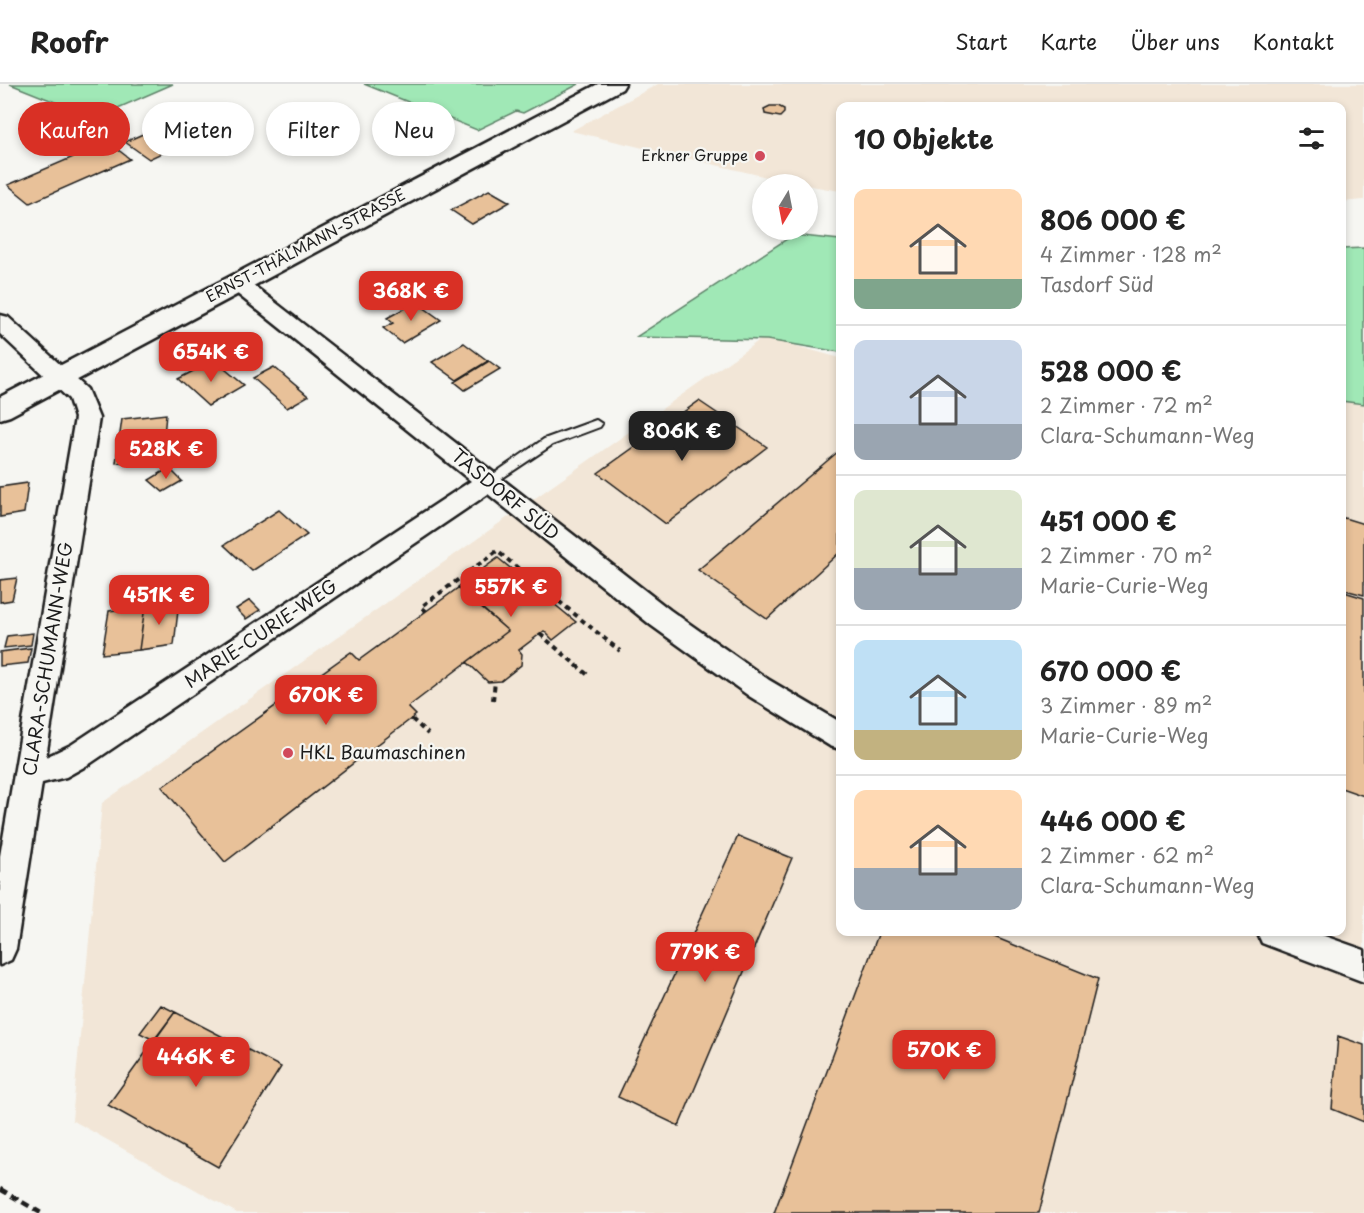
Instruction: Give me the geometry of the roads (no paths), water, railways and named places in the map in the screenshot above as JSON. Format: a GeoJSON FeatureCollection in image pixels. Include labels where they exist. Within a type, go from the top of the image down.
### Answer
{"type":"FeatureCollection","features":[{"type":"Feature","properties":{"kind":"main road","name":"ERNST-THÄLMANN-STRASSE"},"geometry":{"type":"LineString","coordinates":[[0,409],[456,165],[614,84]]}},
{"type":"Feature","properties":{"kind":"street","name":"TASDORF SÜD"},"geometry":{"type":"LineString","coordinates":[[237,283],[695,644],[759,688],[836,735]]}},
{"type":"Feature","properties":{"kind":"street","name":"CLARA-SCHUMANN-WEG"},"geometry":{"type":"LineString","coordinates":[[0,322],[79,395],[87,418],[0,949]]}},
{"type":"Feature","properties":{"kind":"street","name":"MARIE-CURIE-WEG"},"geometry":{"type":"LineString","coordinates":[[29,773],[56,768],[81,754],[488,482]]}},
{"type":"Feature","properties":{"kind":"street"},"geometry":{"type":"LineString","coordinates":[[1284,936],[1364,966]]}},
{"type":"Feature","properties":{"kind":"lane"},"geometry":{"type":"LineString","coordinates":[[488,482],[548,442],[597,424]]}},
{"type":"Feature","properties":{"kind":"place","name":"Erkner Gruppe"},"geometry":{"type":"Point","coordinates":[760,156]}},
{"type":"Feature","properties":{"kind":"place","name":"HKL Baumaschinen"},"geometry":{"type":"Point","coordinates":[288,753]}}]}
